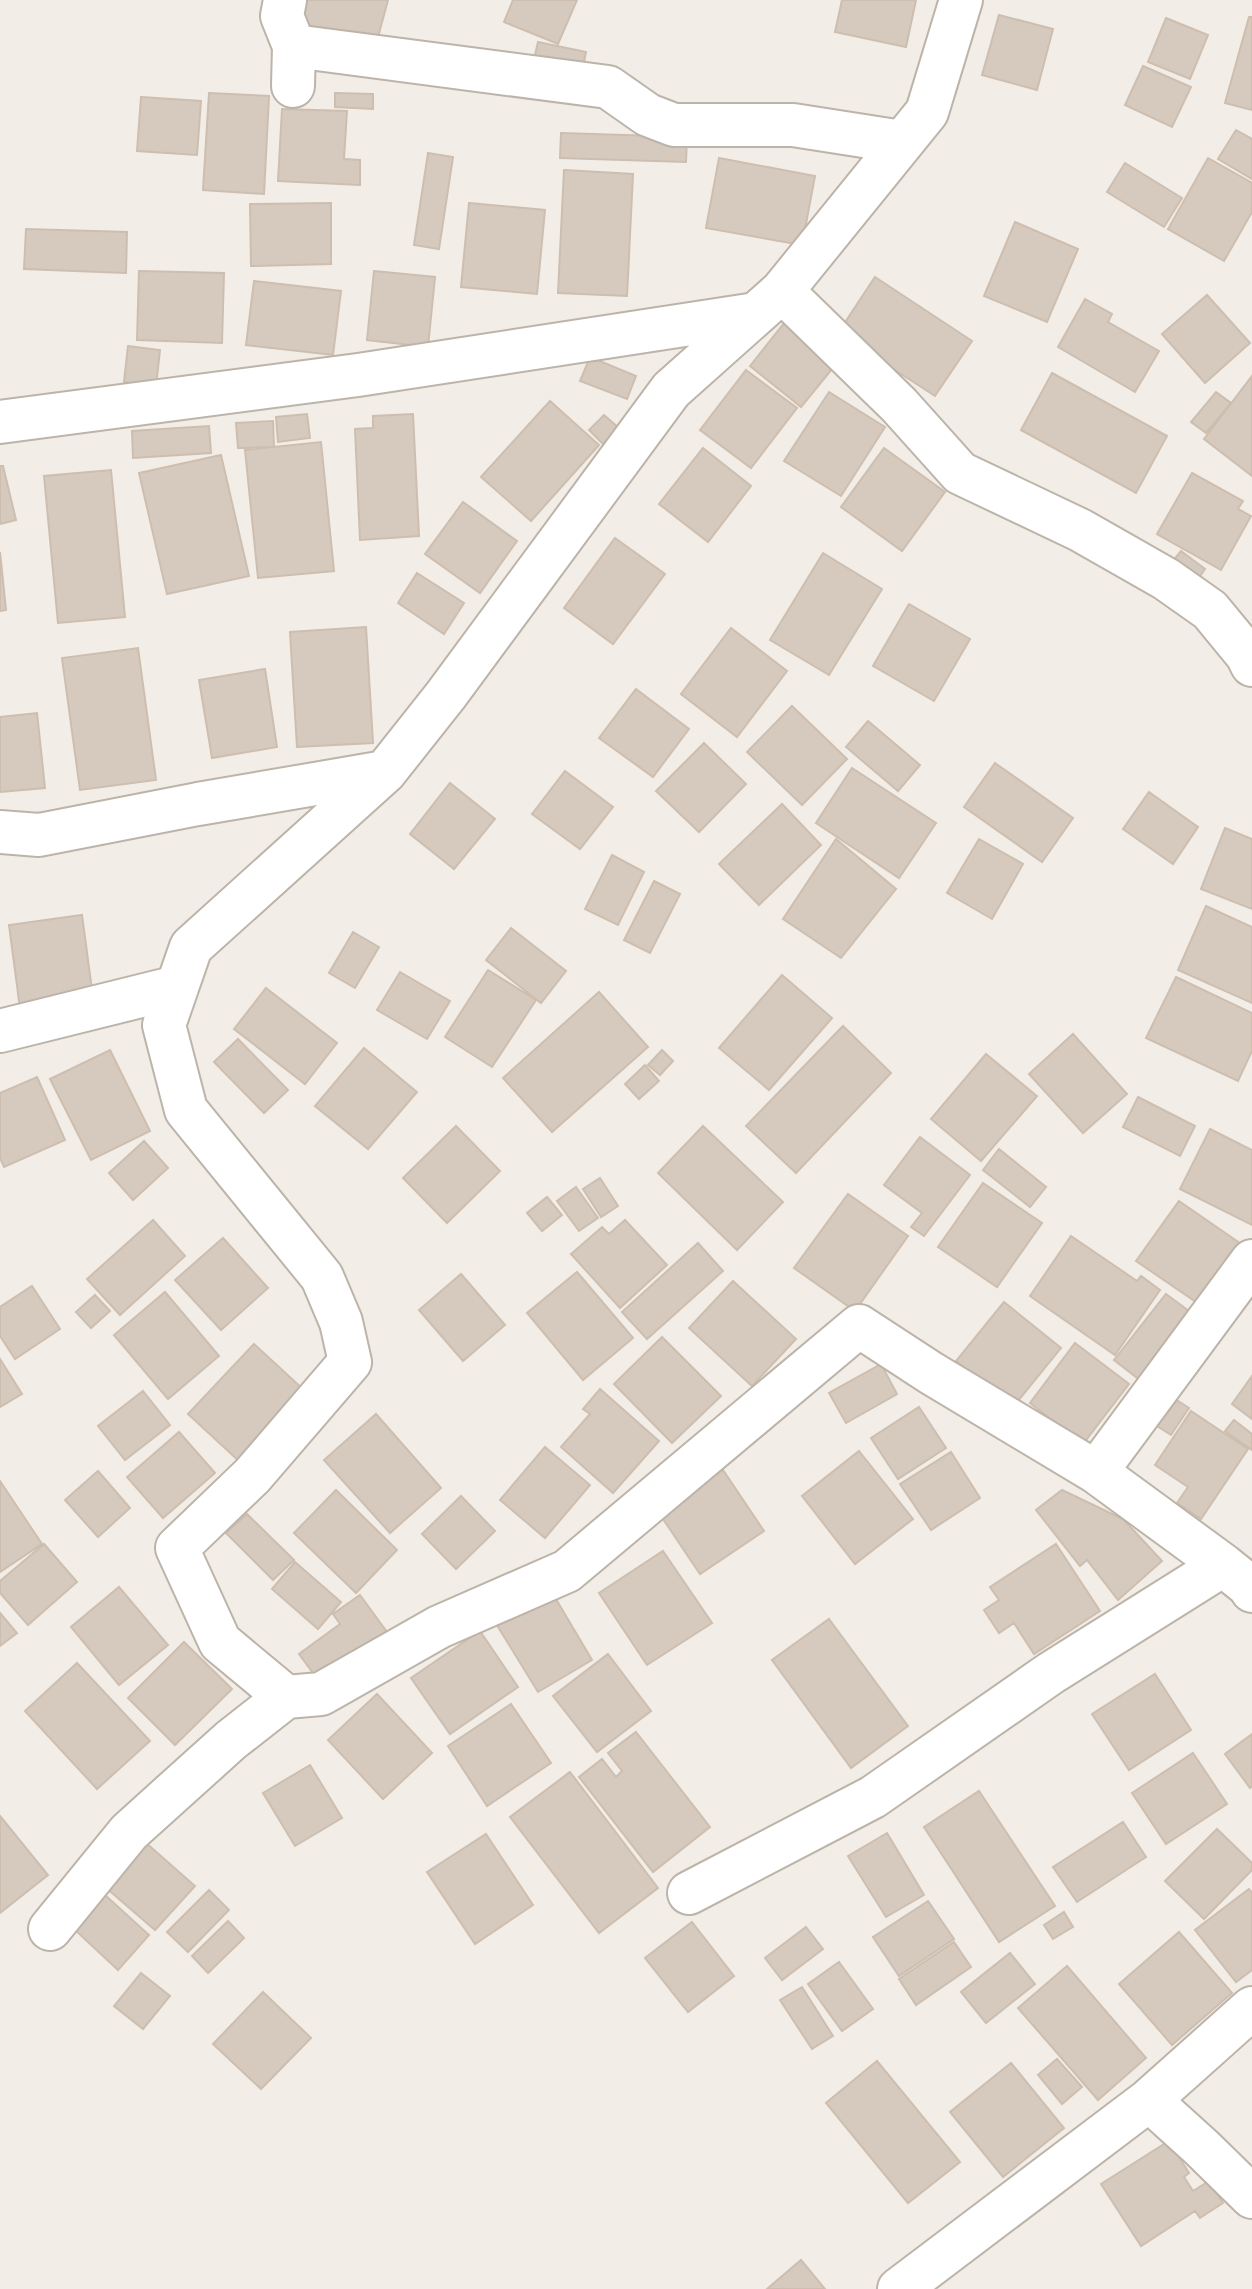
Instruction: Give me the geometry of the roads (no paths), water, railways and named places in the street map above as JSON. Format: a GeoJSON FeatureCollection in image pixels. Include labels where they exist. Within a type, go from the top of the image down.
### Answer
{"type":"FeatureCollection","features":[{"type":"Feature","properties":{"kind":"street"},"geometry":{"type":"LineString","coordinates":[[285,0],[282,16],[293,66],[608,87],[648,115],[674,125],[793,125],[902,142]]}},
{"type":"Feature","properties":{"kind":"street"},"geometry":{"type":"LineString","coordinates":[[286,1697],[220,1642],[177,1548],[252,1476],[350,1362],[341,1322],[322,1277],[186,1110],[164,1025],[191,947],[385,772],[446,695],[671,390],[769,303],[927,112],[961,0]]}},
{"type":"Feature","properties":{"kind":"street"},"geometry":{"type":"LineString","coordinates":[[0,422],[358,375],[769,303],[899,405],[960,473],[1080,530],[1166,579],[1210,610],[1250,657]]}},
{"type":"Feature","properties":{"kind":"street"},"geometry":{"type":"LineString","coordinates":[[0,832],[39,835],[385,772]]}},
{"type":"Feature","properties":{"kind":"street"},"geometry":{"type":"LineString","coordinates":[[0,1031],[177,987]]}},
{"type":"Feature","properties":{"kind":"street"},"geometry":{"type":"LineString","coordinates":[[1096,1472],[1252,1261]]}},
{"type":"Feature","properties":{"kind":"street"},"geometry":{"type":"LineString","coordinates":[[50,1929],[129,1832],[231,1740],[286,1697],[321,1694],[439,1627],[567,1571],[859,1326],[1096,1472],[1237,1578],[1051,1673],[873,1797],[689,1893]]}},
{"type":"Feature","properties":{"kind":"street"},"geometry":{"type":"LineString","coordinates":[[899,2289],[1149,2100],[1252,2008]]}},
{"type":"Feature","properties":{"kind":"street"},"geometry":{"type":"LineString","coordinates":[[1149,2100],[1252,2197]]}}]}
